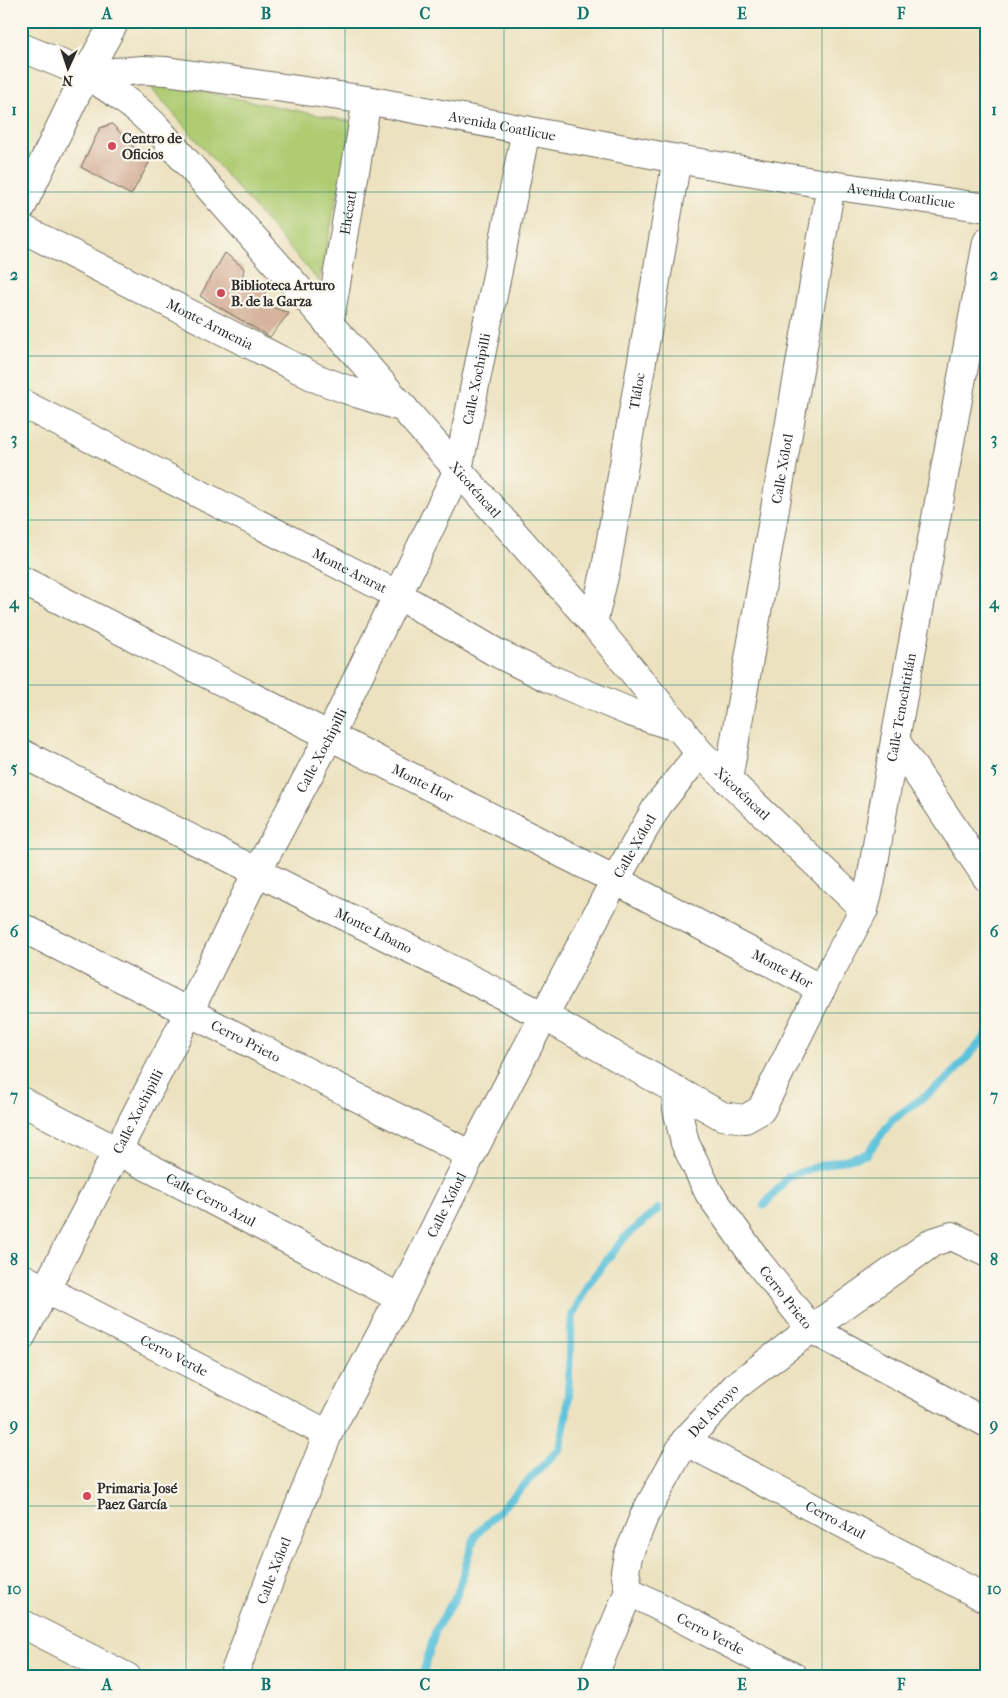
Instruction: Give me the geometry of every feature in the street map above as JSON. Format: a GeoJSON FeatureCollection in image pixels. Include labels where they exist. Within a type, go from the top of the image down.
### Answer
{"type":"FeatureCollection","features":[{"type":"Feature","properties":{"kind":"street"},"geometry":{"type":"LineString","coordinates":[[21,208],[86,74],[115,21]]}},
{"type":"Feature","properties":{"kind":"street","name":"Avenida Coatlicue"},"geometry":{"type":"LineString","coordinates":[[21,47],[86,74],[143,70],[166,71],[367,100],[677,159],[831,185],[987,208]]}},
{"type":"Feature","properties":{"kind":"street","name":"Xicoténcatl"},"geometry":{"type":"LineString","coordinates":[[86,74],[122,96],[139,110],[593,623],[700,753],[864,909]]}},
{"type":"Feature","properties":{"kind":"street","name":"Ehécatl"},"geometry":{"type":"LineString","coordinates":[[329,326],[367,100]]}},
{"type":"Feature","properties":{"kind":"street","name":"Calle Xochipilli"},"geometry":{"type":"LineString","coordinates":[[21,1337],[189,1012],[257,872],[330,735],[458,470],[526,130]]}},
{"type":"Feature","properties":{"kind":"street","name":"Tláloc"},"geometry":{"type":"LineString","coordinates":[[593,623],[606,568],[677,159]]}},
{"type":"Feature","properties":{"kind":"street","name":"Calle Xólotl"},"geometry":{"type":"LineString","coordinates":[[728,780],[831,185]]}},
{"type":"Feature","properties":{"kind":"street","name":"Monte Armenia"},"geometry":{"type":"LineString","coordinates":[[21,228],[318,379],[404,408]]}},
{"type":"Feature","properties":{"kind":"street","name":"Calle Tenochtitlán"},"geometry":{"type":"LineString","coordinates":[[722,1116],[745,1119],[760,1110],[864,909],[871,880],[987,242]]}},
{"type":"Feature","properties":{"kind":"street","name":"Monte Ararat"},"geometry":{"type":"LineString","coordinates":[[21,403],[398,594],[495,652],[548,678],[630,712],[682,729]]}},
{"type":"Feature","properties":{"kind":"street","name":"Monte Hor"},"geometry":{"type":"LineString","coordinates":[[21,580],[615,880],[821,989]]}},
{"type":"Feature","properties":{"kind":"street"},"geometry":{"type":"LineString","coordinates":[[895,740],[987,878]]}},
{"type":"Feature","properties":{"kind":"street","name":"Monte Líbano"},"geometry":{"type":"LineString","coordinates":[[21,753],[544,1016],[722,1116]]}},
{"type":"Feature","properties":{"kind":"street","name":"Calle Xólotl"},"geometry":{"type":"LineString","coordinates":[[233,1677],[328,1434],[615,880],[658,805],[700,753]]}},
{"type":"Feature","properties":{"kind":"street","name":"Cerro Prieto"},"geometry":{"type":"LineString","coordinates":[[21,926],[472,1155]]}},
{"type":"Feature","properties":{"kind":"street","name":"Cerro Prieto"},"geometry":{"type":"LineString","coordinates":[[676,1090],[685,1143],[709,1193],[758,1262],[812,1329],[987,1423]]}},
{"type":"Feature","properties":{"kind":"street","name":"Calle Cerro Azul"},"geometry":{"type":"LineString","coordinates":[[21,1101],[400,1298]]}},
{"type":"Feature","properties":{"kind":"street","name":"Del Arroyo"},"geometry":{"type":"LineString","coordinates":[[593,1677],[629,1591],[625,1571],[628,1556],[645,1514],[685,1441],[736,1386],[933,1242],[952,1236],[987,1252]]}},
{"type":"Feature","properties":{"kind":"street","name":"Cerro Verde"},"geometry":{"type":"LineString","coordinates":[[21,1277],[328,1434]]}},
{"type":"Feature","properties":{"kind":"street","name":"Cerro Azul"},"geometry":{"type":"LineString","coordinates":[[685,1441],[987,1599]]}},
{"type":"Feature","properties":{"kind":"street","name":"Cerro Verde"},"geometry":{"type":"LineString","coordinates":[[629,1591],[794,1677]]}},
{"type":"Feature","properties":{"kind":"street"},"geometry":{"type":"LineString","coordinates":[[21,1623],[127,1677]]}},
{"type":"Feature","properties":{"kind":"green space"},"geometry":{"type":"Polygon","coordinates":[[[151,81],[353,122],[319,282],[153,90],[151,81]]]}},
{"type":"Feature","properties":{"kind":"building","name":"Centro de Oficios"},"geometry":{"type":"Polygon","coordinates":[[[112,124],[149,163],[131,195],[81,167],[100,128],[112,124]]]}},
{"type":"Feature","properties":{"kind":"building","name":"Biblioteca Arturo B. de la Garza"},"geometry":{"type":"Polygon","coordinates":[[[225,253],[244,268],[242,280],[265,289],[266,305],[289,313],[270,337],[200,296],[225,253]]]}},
{"type":"Feature","properties":{"kind":"waterway"},"geometry":{"type":"LineString","coordinates":[[764,1205],[789,1176],[867,1154],[892,1120],[947,1080],[987,1035]]}},
{"type":"Feature","properties":{"kind":"waterway"},"geometry":{"type":"LineString","coordinates":[[422,1677],[436,1629],[457,1595],[475,1536],[560,1448],[567,1411],[572,1316],[588,1284],[624,1238],[658,1209]]}},
{"type":"Feature","properties":{"kind":"place","name":"Centro de Oficios"},"geometry":{"type":"Point","coordinates":[112,146]}},
{"type":"Feature","properties":{"kind":"place","name":"Biblioteca Arturo B. de la Garza"},"geometry":{"type":"Point","coordinates":[221,293]}},
{"type":"Feature","properties":{"kind":"place","name":"Primaria José Paez García"},"geometry":{"type":"Point","coordinates":[87,1496]}}]}
